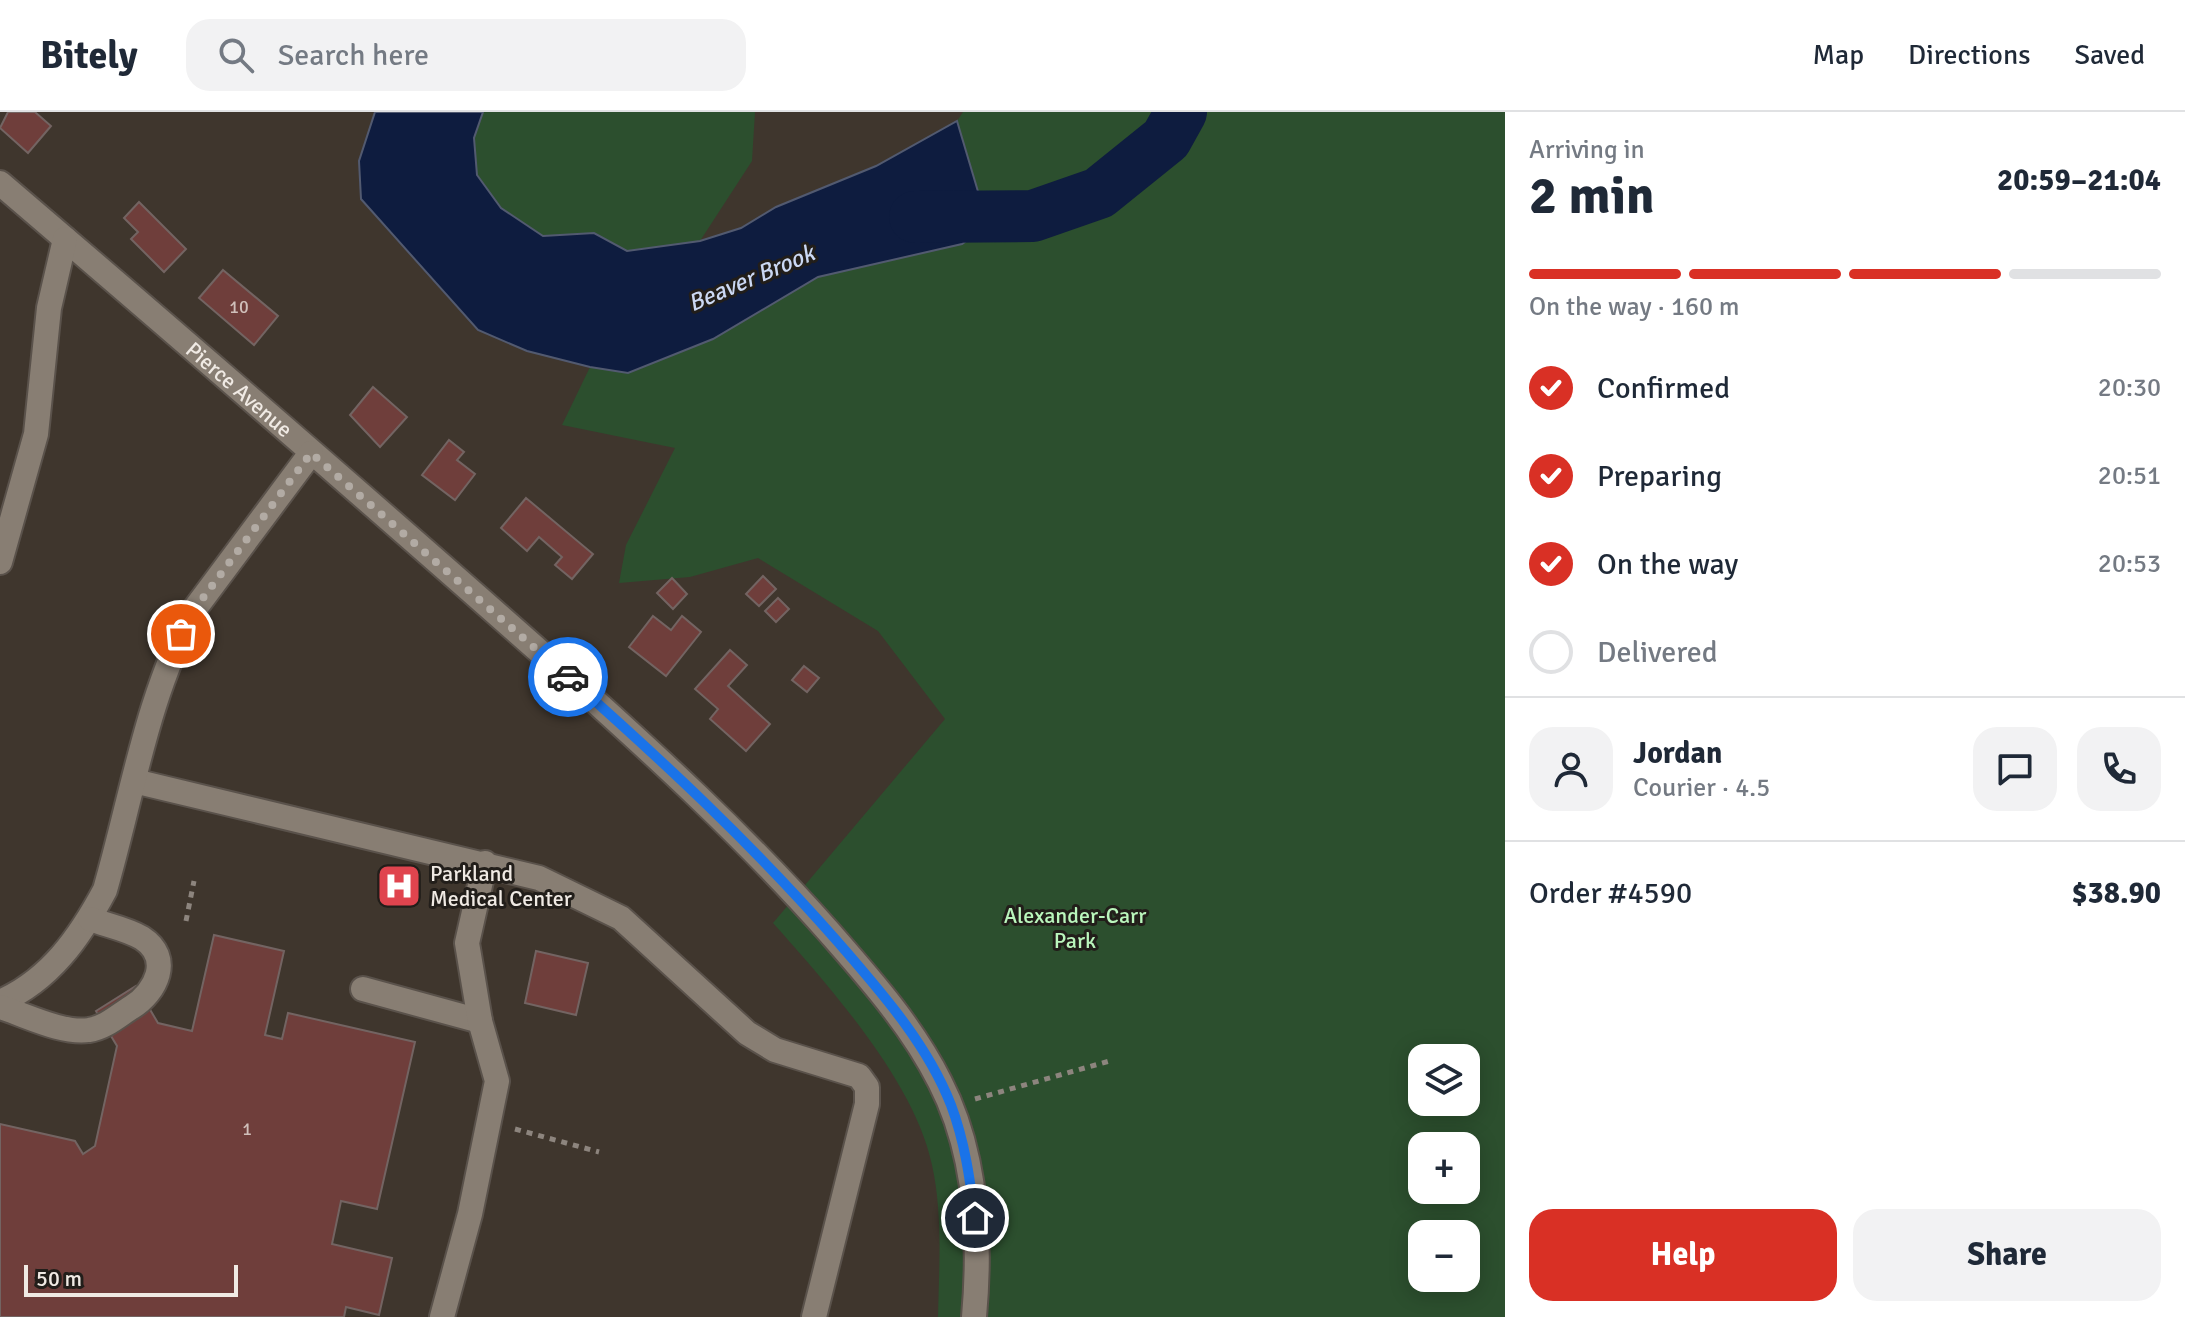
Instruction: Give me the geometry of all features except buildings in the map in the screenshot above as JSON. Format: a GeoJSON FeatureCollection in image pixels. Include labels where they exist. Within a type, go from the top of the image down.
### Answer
{"type":"FeatureCollection","features":[{"type":"Feature","properties":{"kind":"street","name":"Pierce Avenue"},"geometry":{"type":"LineString","coordinates":[[0,183],[634,736],[769,863],[868,977],[911,1033],[951,1106],[970,1177],[975,1218],[974,1317]]}},
{"type":"Feature","properties":{"kind":"street"},"geometry":{"type":"LineString","coordinates":[[0,562],[36,434],[49,308],[65,239]]}},
{"type":"Feature","properties":{"kind":"street"},"geometry":{"type":"LineString","coordinates":[[0,1004],[20,993],[53,967],[90,919],[105,890],[165,672],[181,634],[194,610],[311,453]]}},
{"type":"Feature","properties":{"kind":"street"},"geometry":{"type":"LineString","coordinates":[[134,781],[539,878],[590,901],[651,942],[714,1006],[747,1033],[775,1050],[859,1076],[867,1087],[867,1104],[814,1317]]}},
{"type":"Feature","properties":{"kind":"street"},"geometry":{"type":"LineString","coordinates":[[442,1317],[470,1214],[497,1081],[480,1021],[467,943],[485,863]]}},
{"type":"Feature","properties":{"kind":"street"},"geometry":{"type":"LineString","coordinates":[[0,1004],[73,1030],[90,1030],[144,999],[156,985],[159,973],[151,948],[144,939],[90,919]]}},
{"type":"Feature","properties":{"kind":"street"},"geometry":{"type":"LineString","coordinates":[[363,989],[480,1021]]}},
{"type":"Feature","properties":{"kind":"path"},"geometry":{"type":"LineString","coordinates":[[186,921],[194,881]]}},
{"type":"Feature","properties":{"kind":"path"},"geometry":{"type":"LineString","coordinates":[[951,1106],[1113,1060]]}},
{"type":"Feature","properties":{"kind":"path"},"geometry":{"type":"LineString","coordinates":[[515,1129],[599,1152]]}},
{"type":"Feature","properties":{"kind":"green space"},"geometry":{"type":"Polygon","coordinates":[[[483,112],[755,112],[752,161],[700,241],[627,251],[594,233],[543,236],[501,208],[477,175],[474,138],[483,112]]]}},
{"type":"Feature","properties":{"kind":"green space","name":"Alexander-Carr Park"},"geometry":{"type":"Polygon","coordinates":[[[963,112],[1505,112],[1505,1317],[938,1317],[938,1203],[923,1133],[908,1101],[867,1036],[773,923],[945,719],[878,631],[758,558],[690,577],[619,583],[626,545],[675,448],[562,425],[590,367],[628,373],[713,339],[818,277],[962,244],[988,225],[957,121],[963,112]]]}},
{"type":"Feature","properties":{"kind":"water"},"geometry":{"type":"Polygon","coordinates":[[[375,112],[483,112],[474,138],[477,175],[501,208],[543,236],[594,233],[627,251],[700,241],[741,228],[776,207],[876,166],[957,121],[988,225],[962,244],[818,277],[713,339],[628,373],[590,367],[527,351],[478,330],[361,199],[359,161],[375,112]]]}},
{"type":"Feature","properties":{"kind":"waterway","name":"Beaver Brook"},"geometry":{"type":"LineString","coordinates":[[915,217],[1033,216],[1099,193],[1166,139],[1181,112]]}},
{"type":"Feature","properties":{"kind":"way so far"},"geometry":{"type":"LineString","coordinates":[[181,634],[194,610],[311,453],[568,677]]}},
{"type":"Feature","properties":{"kind":"place","name":"Parkland Medical Center"},"geometry":{"type":"Point","coordinates":[399,886]}},
{"type":"Feature","properties":{"kind":"route"},"geometry":{"type":"LineString","coordinates":[[568,677],[769,863],[868,977],[911,1033],[951,1106],[970,1177],[975,1218]]}}]}
